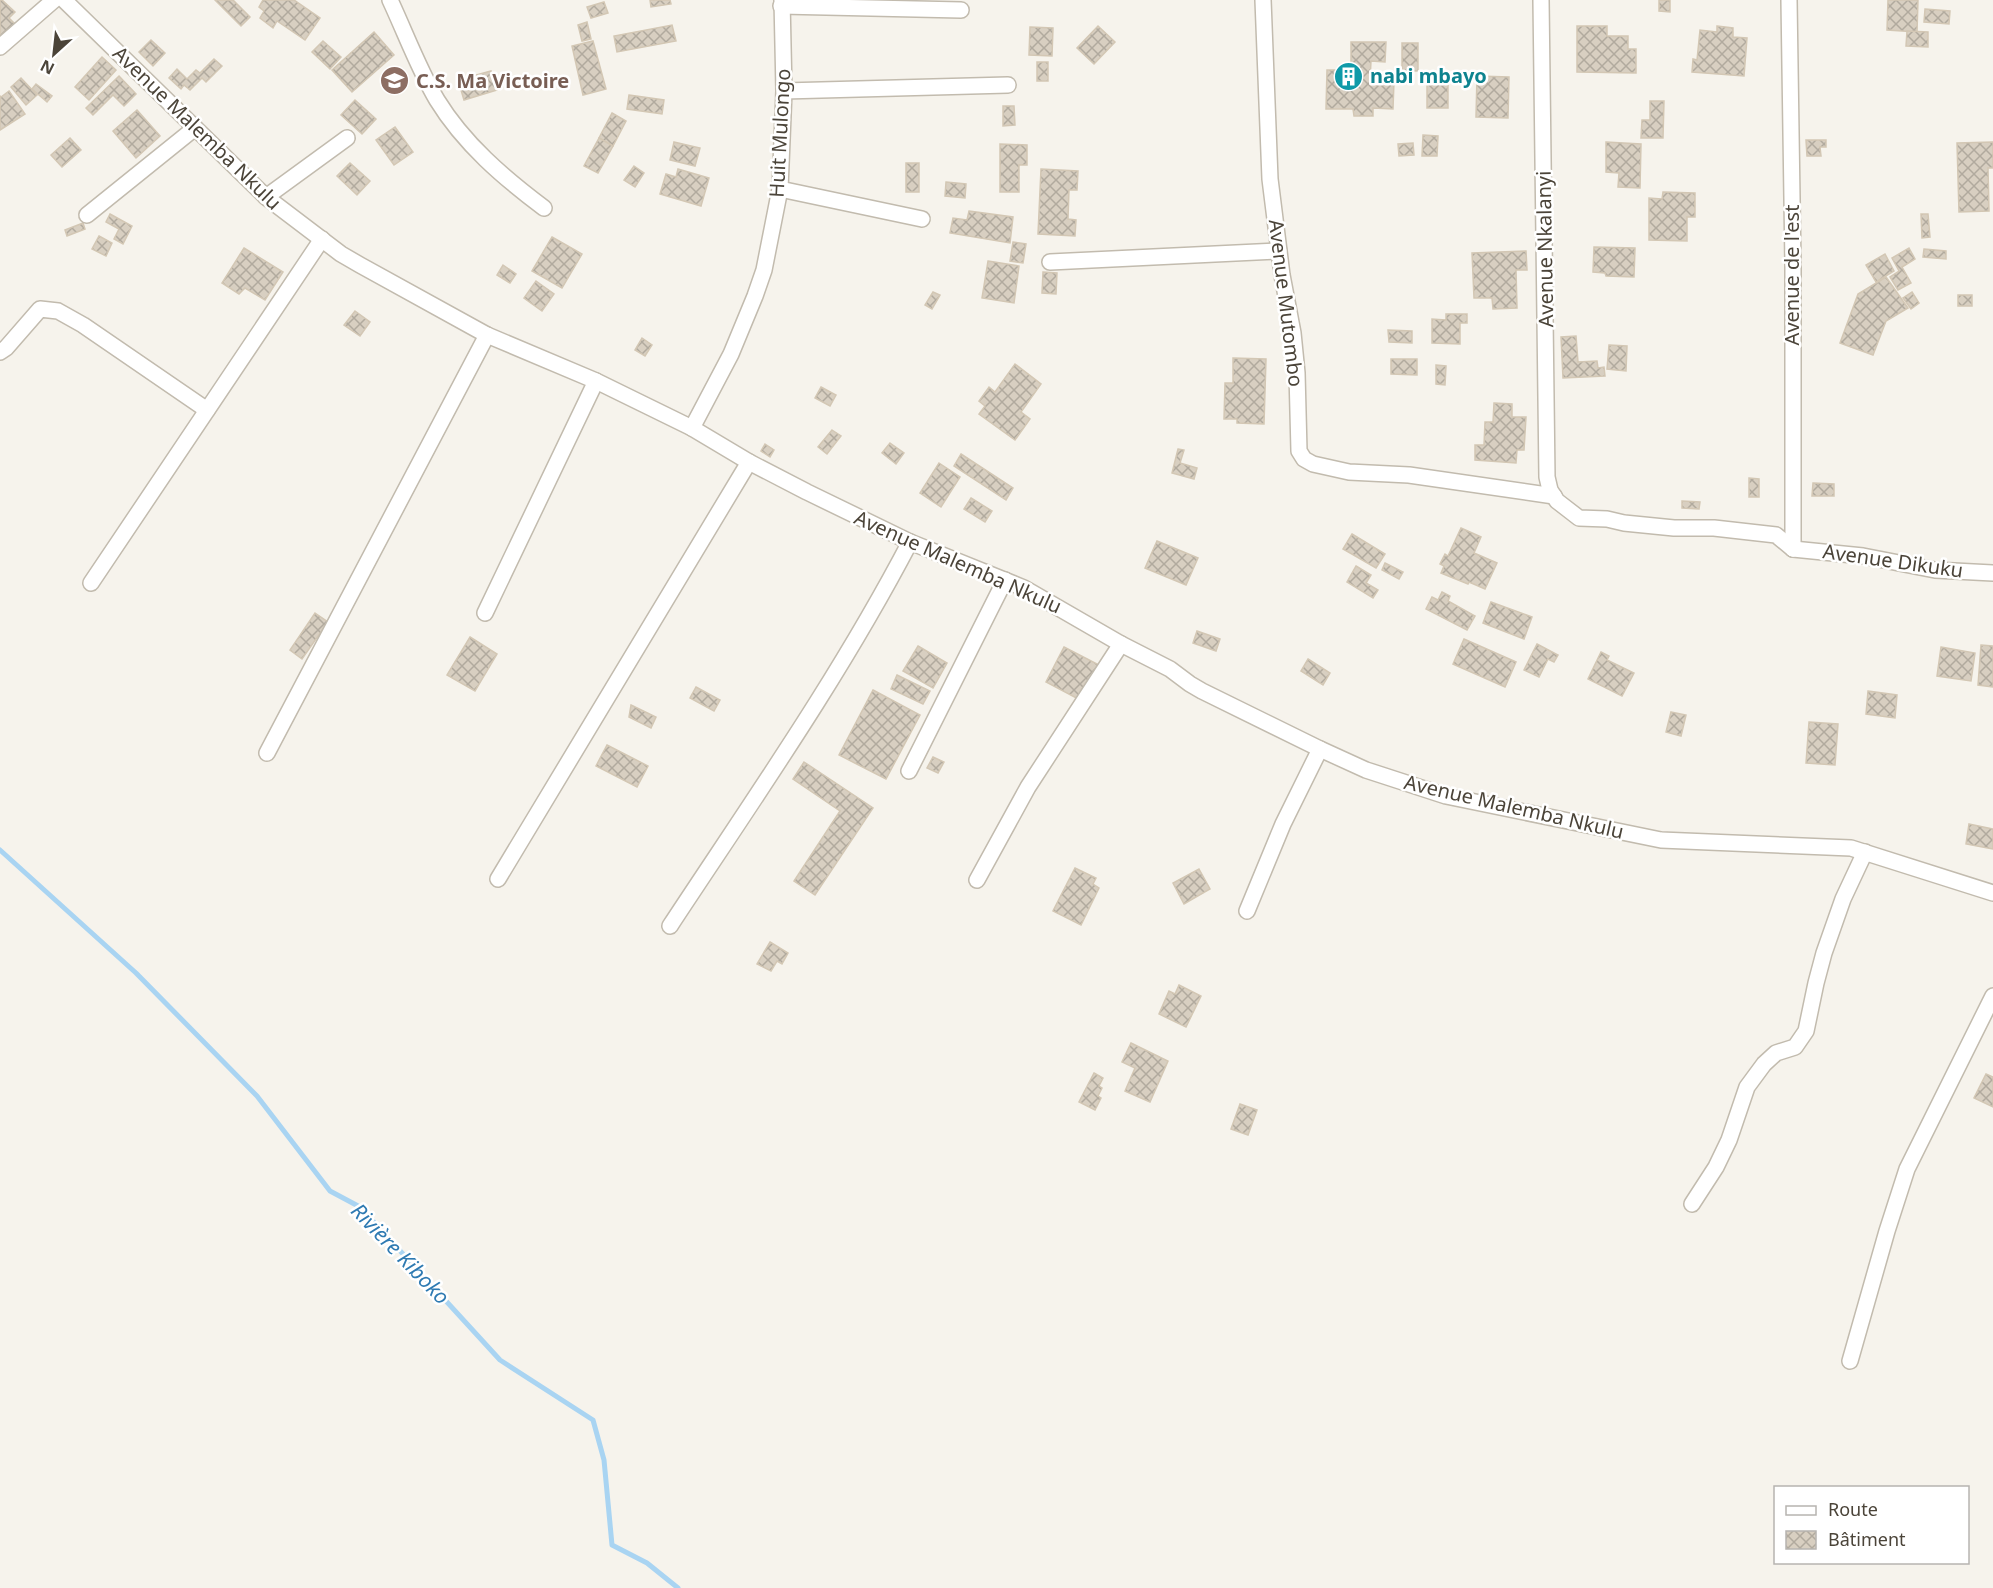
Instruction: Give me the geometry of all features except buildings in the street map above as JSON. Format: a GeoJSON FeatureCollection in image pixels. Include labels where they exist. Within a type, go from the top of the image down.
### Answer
{"type":"FeatureCollection","features":[{"type":"Feature","properties":{"kind":"street"},"geometry":{"type":"LineString","coordinates":[[0,47],[54,0]]}},
{"type":"Feature","properties":{"kind":"street","name":"Avenue Malemba Nkulu"},"geometry":{"type":"LineString","coordinates":[[64,0],[266,197],[360,266],[487,335],[596,381],[692,428],[748,462],[910,542],[1045,598],[1121,644],[1170,669],[1197,688],[1320,749],[1366,770],[1428,792],[1678,843],[1851,848],[1993,893]]}},
{"type":"Feature","properties":{"kind":"street"},"geometry":{"type":"LineString","coordinates":[[390,0],[437,100],[480,154],[509,182],[544,208]]}},
{"type":"Feature","properties":{"kind":"street","name":"Avenue Mutombo"},"geometry":{"type":"LineString","coordinates":[[1263,0],[1270,178],[1282,275],[1293,333],[1299,452],[1304,459],[1325,468],[1349,472],[1409,475],[1554,496]]}},
{"type":"Feature","properties":{"kind":"street","name":"Avenue Nkalanyi"},"geometry":{"type":"LineString","coordinates":[[1540,0],[1547,477],[1554,496]]}},
{"type":"Feature","properties":{"kind":"street","name":"Avenue de l'est"},"geometry":{"type":"LineString","coordinates":[[1789,0],[1793,265],[1793,549]]}},
{"type":"Feature","properties":{"kind":"street"},"geometry":{"type":"LineString","coordinates":[[782,3],[961,10]]}},
{"type":"Feature","properties":{"kind":"street","name":"Huit Mulongo"},"geometry":{"type":"LineString","coordinates":[[692,428],[731,354],[764,270],[780,189],[784,91],[782,3]]}},
{"type":"Feature","properties":{"kind":"street"},"geometry":{"type":"LineString","coordinates":[[784,91],[1008,85]]}},
{"type":"Feature","properties":{"kind":"street"},"geometry":{"type":"LineString","coordinates":[[87,215],[195,128]]}},
{"type":"Feature","properties":{"kind":"street"},"geometry":{"type":"LineString","coordinates":[[266,197],[347,138]]}},
{"type":"Feature","properties":{"kind":"street"},"geometry":{"type":"LineString","coordinates":[[780,189],[922,219]]}},
{"type":"Feature","properties":{"kind":"street"},"geometry":{"type":"LineString","coordinates":[[91,583],[322,239]]}},
{"type":"Feature","properties":{"kind":"street"},"geometry":{"type":"LineString","coordinates":[[1050,262],[1280,250]]}},
{"type":"Feature","properties":{"kind":"street"},"geometry":{"type":"LineString","coordinates":[[0,352],[40,309],[58,310],[207,410]]}},
{"type":"Feature","properties":{"kind":"street"},"geometry":{"type":"LineString","coordinates":[[267,753],[487,335]]}},
{"type":"Feature","properties":{"kind":"street"},"geometry":{"type":"LineString","coordinates":[[485,613],[596,381]]}},
{"type":"Feature","properties":{"kind":"street"},"geometry":{"type":"LineString","coordinates":[[498,879],[748,462]]}},
{"type":"Feature","properties":{"kind":"street"},"geometry":{"type":"LineString","coordinates":[[1554,496],[1565,509],[1579,518],[1776,535],[1793,549]]}},
{"type":"Feature","properties":{"kind":"street"},"geometry":{"type":"LineString","coordinates":[[670,926],[879,602],[910,542]]}},
{"type":"Feature","properties":{"kind":"street","name":"Avenue Dikuku"},"geometry":{"type":"LineString","coordinates":[[1793,549],[1863,556],[1935,570],[1993,573]]}},
{"type":"Feature","properties":{"kind":"street"},"geometry":{"type":"LineString","coordinates":[[909,771],[1005,580]]}},
{"type":"Feature","properties":{"kind":"street"},"geometry":{"type":"LineString","coordinates":[[977,880],[1028,787],[1121,644]]}},
{"type":"Feature","properties":{"kind":"street"},"geometry":{"type":"LineString","coordinates":[[1247,911],[1283,824],[1320,749]]}},
{"type":"Feature","properties":{"kind":"street"},"geometry":{"type":"LineString","coordinates":[[1692,1204],[1725,1149],[1747,1087],[1764,1064],[1776,1053],[1795,1047],[1806,1031],[1824,953],[1843,899],[1865,852]]}},
{"type":"Feature","properties":{"kind":"street"},"geometry":{"type":"LineString","coordinates":[[1850,1361],[1889,1221],[1907,1169],[1993,996]]}},
{"type":"Feature","properties":{"kind":"waterway","name":"Rivière Kiboko"},"geometry":{"type":"LineString","coordinates":[[0,850],[136,973],[257,1096],[330,1191],[360,1207],[500,1360],[593,1420],[604,1460],[612,1545],[647,1563],[678,1588]]}},
{"type":"Feature","properties":{"kind":"place","name":"nabi mbayo"},"geometry":{"type":"Point","coordinates":[1349,76]}},
{"type":"Feature","properties":{"kind":"place","name":"C.S. Ma Victoire"},"geometry":{"type":"Point","coordinates":[395,81]}}]}
